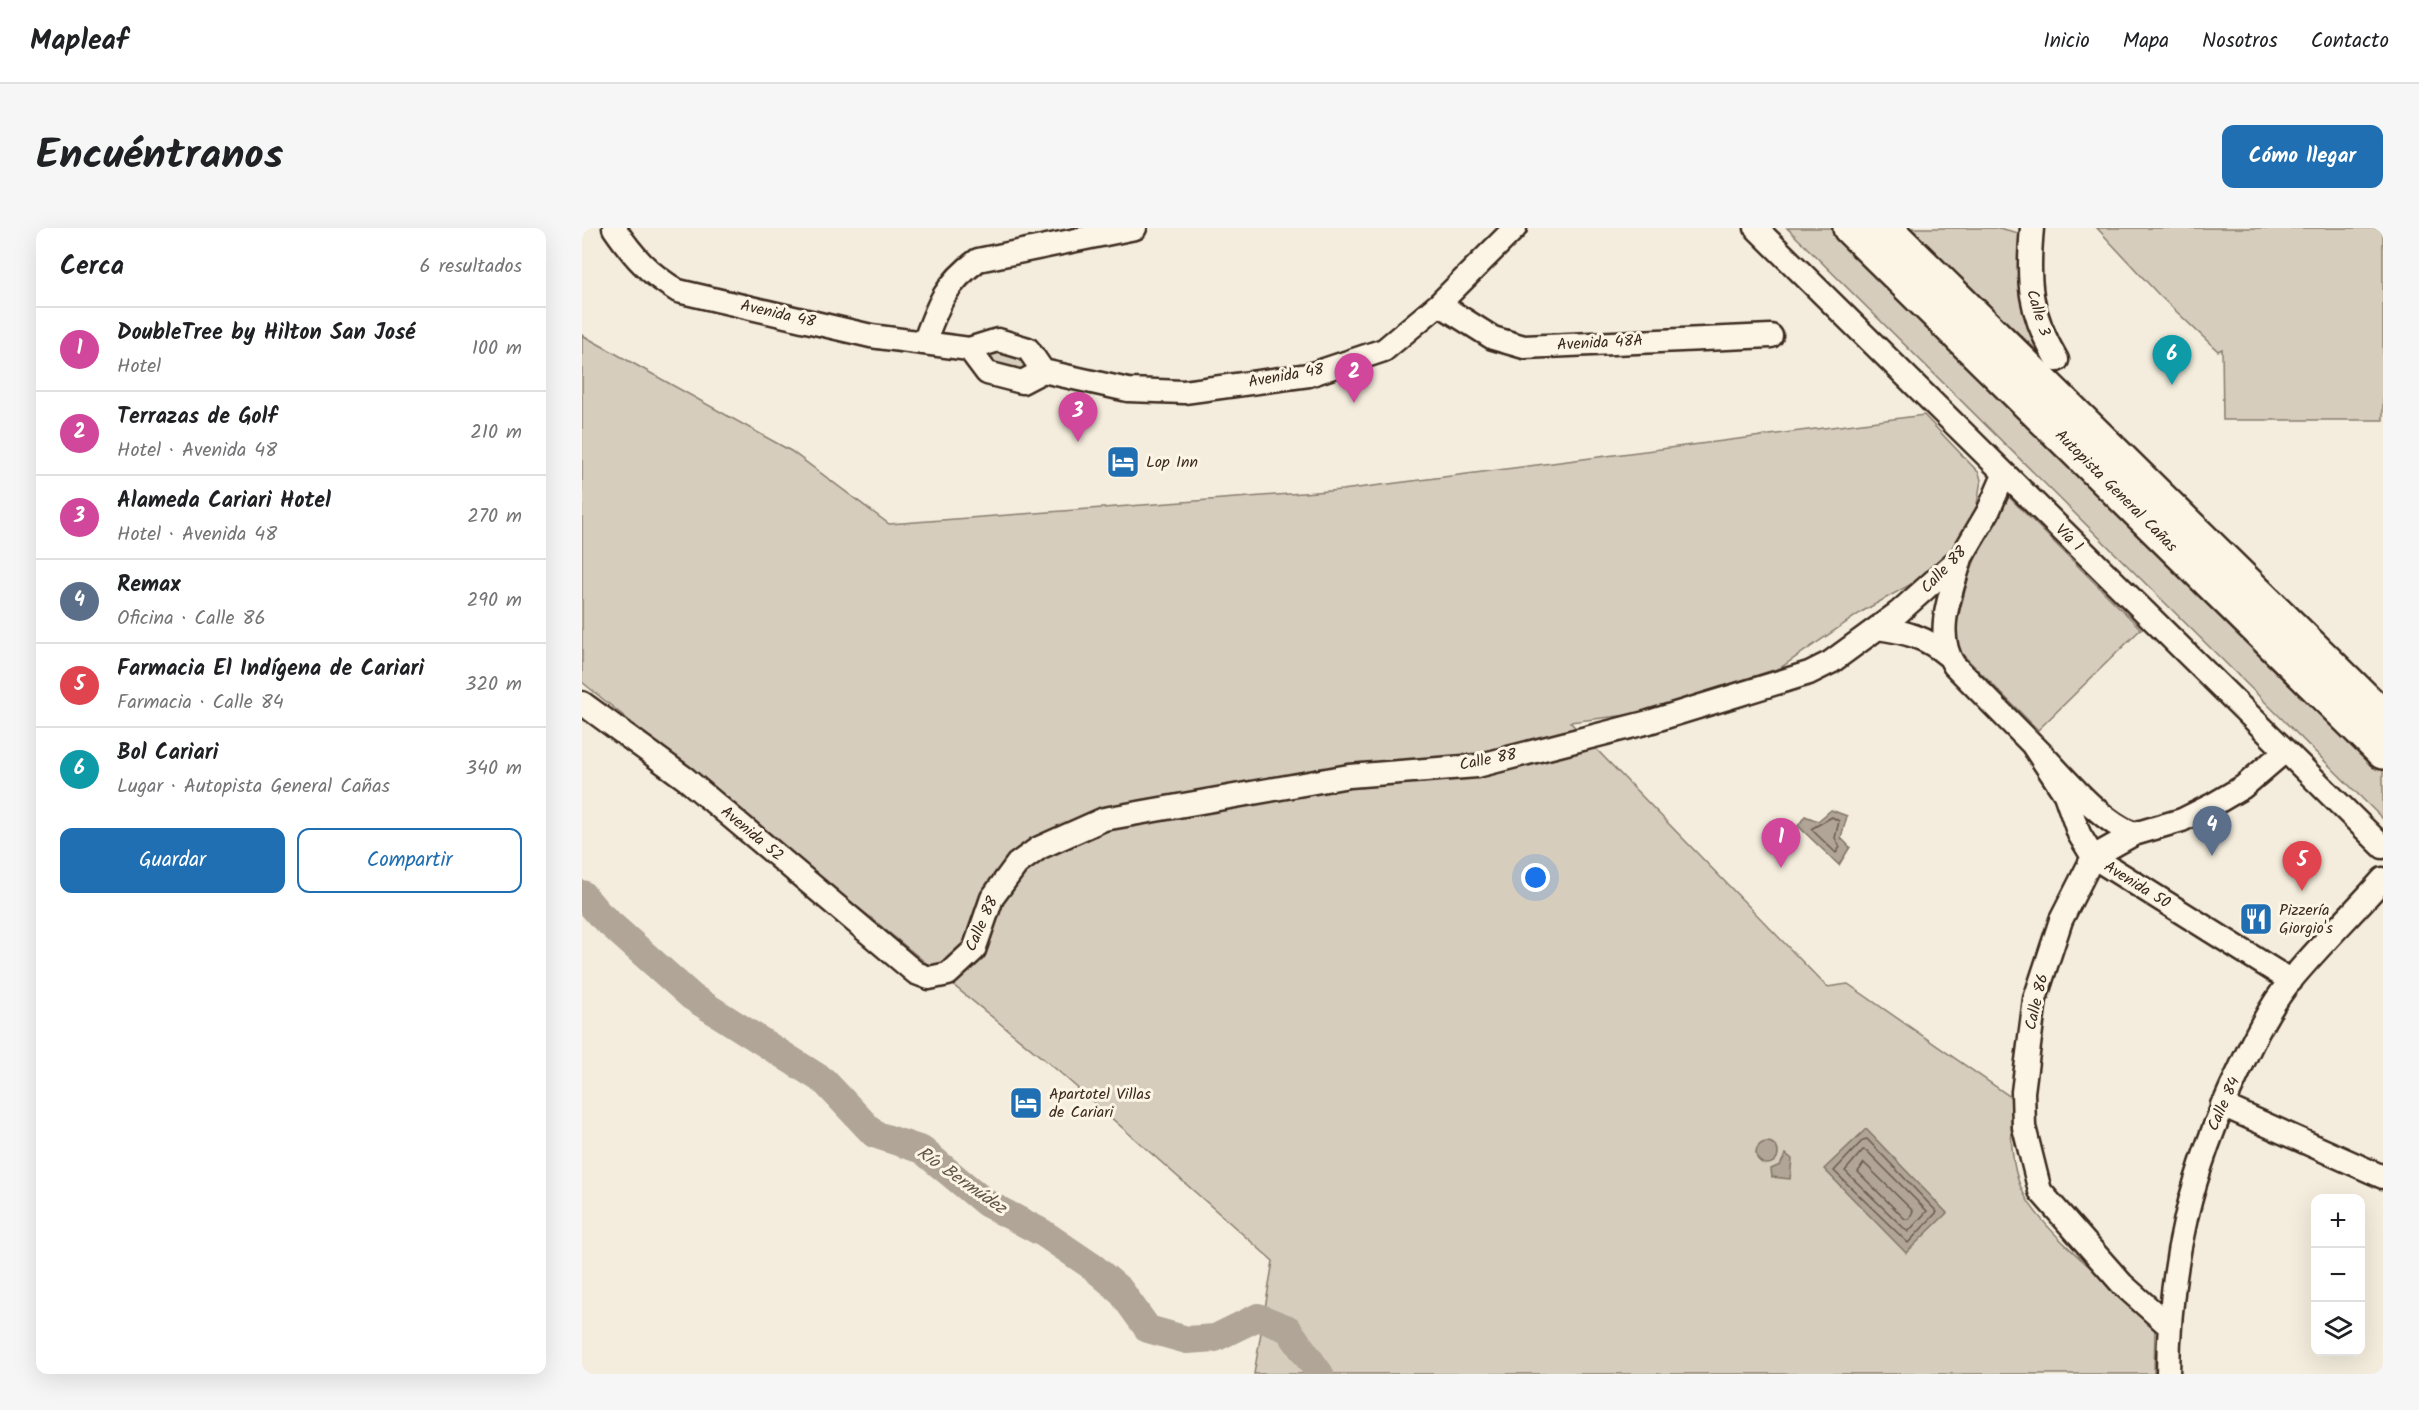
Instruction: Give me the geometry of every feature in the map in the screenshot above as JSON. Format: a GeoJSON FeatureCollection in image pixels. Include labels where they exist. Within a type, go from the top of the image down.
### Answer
{"type":"FeatureCollection","features":[{"type":"Feature","properties":{"kind":"highway","name":"Autopista General Cañas"},"geometry":{"type":"LineString","coordinates":[[1850,228],[2383,752]]}},
{"type":"Feature","properties":{"kind":"highway","name":"Autopista General Cañas"},"geometry":{"type":"LineString","coordinates":[[1885,228],[2383,717]]}},
{"type":"Feature","properties":{"kind":"street","name":"Avenida 48"},"geometry":{"type":"LineString","coordinates":[[614,228],[636,259],[654,276],[678,291],[871,336],[969,349],[998,340],[1028,349],[1043,372]]}},
{"type":"Feature","properties":{"kind":"street"},"geometry":{"type":"LineString","coordinates":[[924,343],[940,298],[957,275],[978,260],[1135,228]]}},
{"type":"Feature","properties":{"kind":"street","name":"Avenida 48"},"geometry":{"type":"LineString","coordinates":[[969,349],[987,373],[1022,382],[1043,372],[1128,390],[1184,392],[1309,375],[1384,350],[1440,304],[1515,228]]}},
{"type":"Feature","properties":{"kind":"street","name":"Vía 1"},"geometry":{"type":"LineString","coordinates":[[1756,228],[2383,847]]}},
{"type":"Feature","properties":{"kind":"street","name":"Calle 3"},"geometry":{"type":"LineString","coordinates":[[2032,228],[2028,265],[2031,298],[2040,327],[2058,360]]}},
{"type":"Feature","properties":{"kind":"street","name":"Avenida 48A"},"geometry":{"type":"LineString","coordinates":[[1440,304],[1493,338],[1524,347],[1772,336]]}},
{"type":"Feature","properties":{"kind":"street","name":"Calle 88"},"geometry":{"type":"LineString","coordinates":[[916,973],[928,978],[948,974],[974,950],[992,898],[1017,864],[1039,848],[1104,819],[1349,776],[1476,766],[1649,722],[1756,691],[1831,662],[1912,601],[1962,556],[1988,512],[2004,475]]}},
{"type":"Feature","properties":{"kind":"street"},"geometry":{"type":"LineString","coordinates":[[1947,655],[1944,640],[1946,619],[1962,556]]}},
{"type":"Feature","properties":{"kind":"street"},"geometry":{"type":"LineString","coordinates":[[1912,601],[1946,619]]}},
{"type":"Feature","properties":{"kind":"street","name":"Avenida 50"},"geometry":{"type":"LineString","coordinates":[[1878,628],[1907,633],[1924,639],[1947,655],[2102,814],[2116,826],[2134,834]]}},
{"type":"Feature","properties":{"kind":"street","name":"Avenida 52"},"geometry":{"type":"LineString","coordinates":[[582,703],[686,779],[916,973]]}},
{"type":"Feature","properties":{"kind":"street","name":"Avenida 50"},"geometry":{"type":"LineString","coordinates":[[2032,744],[2066,794],[2079,834],[2092,857],[2291,981]]}},
{"type":"Feature","properties":{"kind":"street"},"geometry":{"type":"LineString","coordinates":[[2092,857],[2134,834],[2182,820],[2214,804],[2243,787],[2285,751]]}},
{"type":"Feature","properties":{"kind":"street","name":"Calle 86"},"geometry":{"type":"LineString","coordinates":[[2092,857],[2061,920],[2035,999],[2024,1082],[2024,1127],[2040,1191],[2122,1284],[2169,1326]]}},
{"type":"Feature","properties":{"kind":"street","name":"Calle 84"},"geometry":{"type":"LineString","coordinates":[[2168,1374],[2169,1326],[2174,1275],[2186,1210],[2204,1148],[2222,1105],[2270,1010],[2291,981],[2383,879]]}},
{"type":"Feature","properties":{"kind":"street"},"geometry":{"type":"LineString","coordinates":[[2222,1105],[2383,1178]]}},
{"type":"Feature","properties":{"kind":"shaded area"},"geometry":{"type":"Polygon","coordinates":[[[1787,228],[1841,228],[2383,767],[2383,819],[1787,228]]]}},
{"type":"Feature","properties":{"kind":"shaded area"},"geometry":{"type":"Polygon","coordinates":[[[1907,228],[1999,228],[2023,234],[2047,360],[1907,228]]]}},
{"type":"Feature","properties":{"kind":"shaded area"},"geometry":{"type":"Polygon","coordinates":[[[2097,228],[2383,228],[2383,420],[2223,420],[2222,349],[2218,351],[2159,295],[2097,228]]]}},
{"type":"Feature","properties":{"kind":"shaded area"},"geometry":{"type":"Polygon","coordinates":[[[582,335],[791,451],[889,524],[1342,490],[1924,415],[1979,473],[1981,480],[1975,516],[1956,551],[1931,573],[1863,611],[1780,668],[1635,714],[1570,722],[1827,987],[1848,984],[2012,1098],[2013,1156],[2022,1190],[2031,1206],[2062,1242],[2155,1323],[2154,1374],[1254,1374],[1273,1261],[1057,1070],[582,682],[582,335]]]}},
{"type":"Feature","properties":{"kind":"shaded area"},"geometry":{"type":"Polygon","coordinates":[[[996,347],[1028,361],[1019,374],[992,364],[990,352],[996,347]]]}},
{"type":"Feature","properties":{"kind":"shaded area"},"geometry":{"type":"Polygon","coordinates":[[[2009,497],[2141,629],[2038,730],[1959,651],[1955,630],[1969,575],[1980,547],[2009,497]]]}},
{"type":"Feature","properties":{"kind":"water"},"geometry":{"type":"Polygon","coordinates":[[[1831,810],[1847,816],[1841,838],[1850,847],[1839,865],[1798,826],[1805,816],[1818,821],[1831,810]]]}},
{"type":"Feature","properties":{"kind":"water"},"geometry":{"type":"Polygon","coordinates":[[[1866,1129],[1947,1213],[1906,1253],[1824,1169],[1866,1129]]]}},
{"type":"Feature","properties":{"kind":"water"},"geometry":{"type":"Polygon","coordinates":[[[1767,1142],[1775,1145],[1778,1153],[1775,1161],[1767,1164],[1759,1161],[1756,1153],[1759,1145],[1767,1142]]]}},
{"type":"Feature","properties":{"kind":"water"},"geometry":{"type":"Polygon","coordinates":[[[1786,1154],[1792,1159],[1790,1179],[1772,1177],[1771,1169],[1780,1165],[1786,1154]]]}},
{"type":"Feature","properties":{"kind":"waterway","name":"Río Bermúdez"},"geometry":{"type":"LineString","coordinates":[[582,894],[599,914],[692,997],[824,1081],[874,1134],[922,1150],[986,1203],[1043,1233],[1093,1267],[1120,1290],[1148,1329],[1187,1340],[1215,1338],[1258,1317],[1288,1329],[1320,1374]]}},
{"type":"Feature","properties":{"kind":"place","name":"Bol Cariari"},"geometry":{"type":"Point","coordinates":[2172,385]}},
{"type":"Feature","properties":{"kind":"place","name":"Terrazas de Golf"},"geometry":{"type":"Point","coordinates":[1354,403]}},
{"type":"Feature","properties":{"kind":"place","name":"Alameda Cariari Hotel"},"geometry":{"type":"Point","coordinates":[1078,442]}},
{"type":"Feature","properties":{"kind":"place","name":"Lop Inn"},"geometry":{"type":"Point","coordinates":[1123,462]}},
{"type":"Feature","properties":{"kind":"place","name":"Remax"},"geometry":{"type":"Point","coordinates":[2212,856]}},
{"type":"Feature","properties":{"kind":"place","name":"DoubleTree by Hilton San José"},"geometry":{"type":"Point","coordinates":[1781,868]}},
{"type":"Feature","properties":{"kind":"place","name":"Farmacia El Indígena de Cariari"},"geometry":{"type":"Point","coordinates":[2302,891]}},
{"type":"Feature","properties":{"kind":"place","name":"Pizzería Giorgio's"},"geometry":{"type":"Point","coordinates":[2256,919]}},
{"type":"Feature","properties":{"kind":"place","name":"Apartotel Villas de Cariari"},"geometry":{"type":"Point","coordinates":[1026,1103]}}]}
